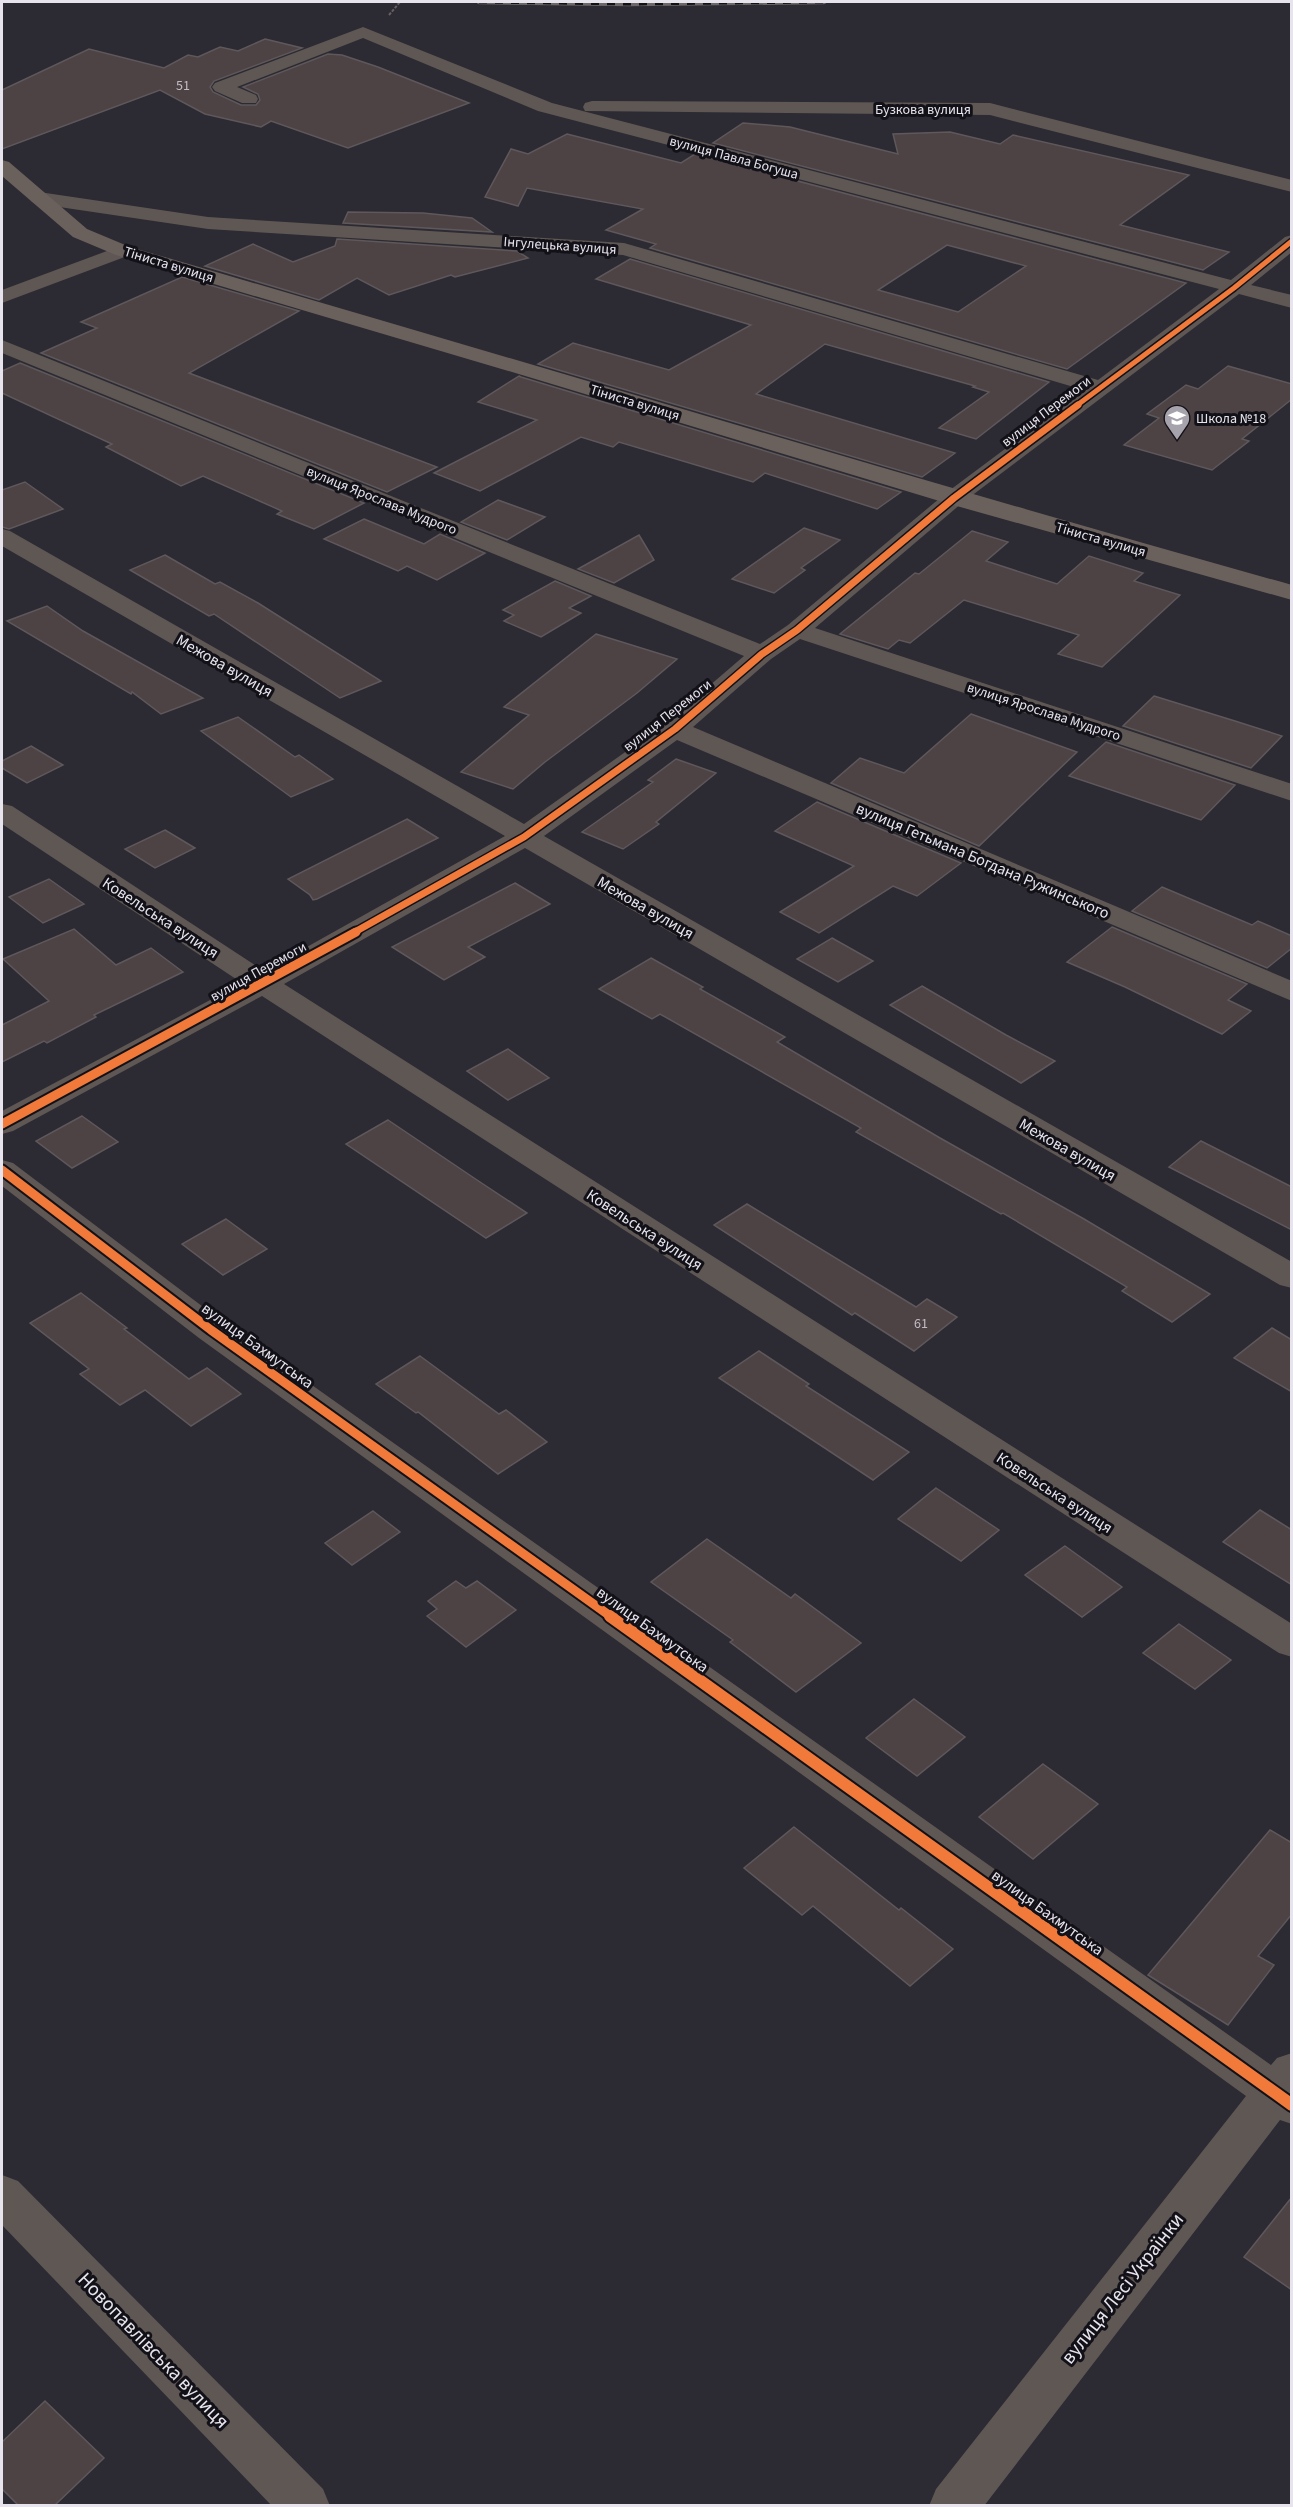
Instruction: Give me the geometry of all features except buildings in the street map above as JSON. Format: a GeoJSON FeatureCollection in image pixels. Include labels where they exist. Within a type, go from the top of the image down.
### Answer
{"type":"FeatureCollection","features":[{"type":"Feature","properties":{"kind":"street","name":"вулиця Павла Богуша"},"geometry":{"type":"LineString","coordinates":[[249,99],[221,87],[363,32],[545,107],[1292,302]]}},
{"type":"Feature","properties":{"kind":"street","name":"Бузкова вулиця"},"geometry":{"type":"LineString","coordinates":[[545,107],[990,109],[1292,186]]}},
{"type":"Feature","properties":{"kind":"street","name":"Тіниста вулиця"},"geometry":{"type":"LineString","coordinates":[[2,166],[80,233],[123,251],[530,370],[954,498],[1292,593]]}},
{"type":"Feature","properties":{"kind":"street","name":"Інгулецька вулиця"},"geometry":{"type":"LineString","coordinates":[[39,198],[208,223],[624,249],[1099,387]]}},
{"type":"Feature","properties":{"kind":"street","name":"вулиця Перемоги"},"geometry":{"type":"LineString","coordinates":[[2,1124],[263,984],[524,837],[675,729],[762,654],[797,630],[954,498],[1234,288],[1292,241]]}},
{"type":"Feature","properties":{"kind":"street"},"geometry":{"type":"LineString","coordinates":[[2,297],[123,251]]}},
{"type":"Feature","properties":{"kind":"street","name":"вулиця Ярослава Мудрого"},"geometry":{"type":"LineString","coordinates":[[2,346],[762,654]]}},
{"type":"Feature","properties":{"kind":"street","name":"Межова вулиця"},"geometry":{"type":"LineString","coordinates":[[2,536],[1292,1277]]}},
{"type":"Feature","properties":{"kind":"street","name":"вулиця Ярослава Мудрого"},"geometry":{"type":"LineString","coordinates":[[797,630],[1292,793]]}},
{"type":"Feature","properties":{"kind":"street","name":"вулиця Гетьмана Богдана Ружинського"},"geometry":{"type":"LineString","coordinates":[[675,729],[1292,992]]}},
{"type":"Feature","properties":{"kind":"street","name":"Ковельська вулиця"},"geometry":{"type":"LineString","coordinates":[[2,812],[263,984],[1292,1643]]}},
{"type":"Feature","properties":{"kind":"street","name":"вулиця Бахмутська"},"geometry":{"type":"LineString","coordinates":[[2,1170],[211,1330],[1286,2090]]}},
{"type":"Feature","properties":{"kind":"street","name":"вулиця Лесі Українки"},"geometry":{"type":"LineString","coordinates":[[953,2505],[1286,2090]]}},
{"type":"Feature","properties":{"kind":"street","name":"Новопавлівська вулиця"},"geometry":{"type":"LineString","coordinates":[[2,2195],[306,2505]]}},
{"type":"Feature","properties":{"kind":"railway"},"geometry":{"type":"LineString","coordinates":[[479,2],[629,4],[824,2]]}},
{"type":"Feature","properties":{"kind":"cycle path"},"geometry":{"type":"LineString","coordinates":[[2,1124],[263,984],[524,837],[675,729],[762,654],[797,630],[954,498],[1234,288],[1292,241]]}},
{"type":"Feature","properties":{"kind":"cycle path"},"geometry":{"type":"LineString","coordinates":[[2,1170],[211,1330],[1292,2105]]}},
{"type":"Feature","properties":{"kind":"place","name":"Школа №18"},"geometry":{"type":"Point","coordinates":[1177,441]}}]}
